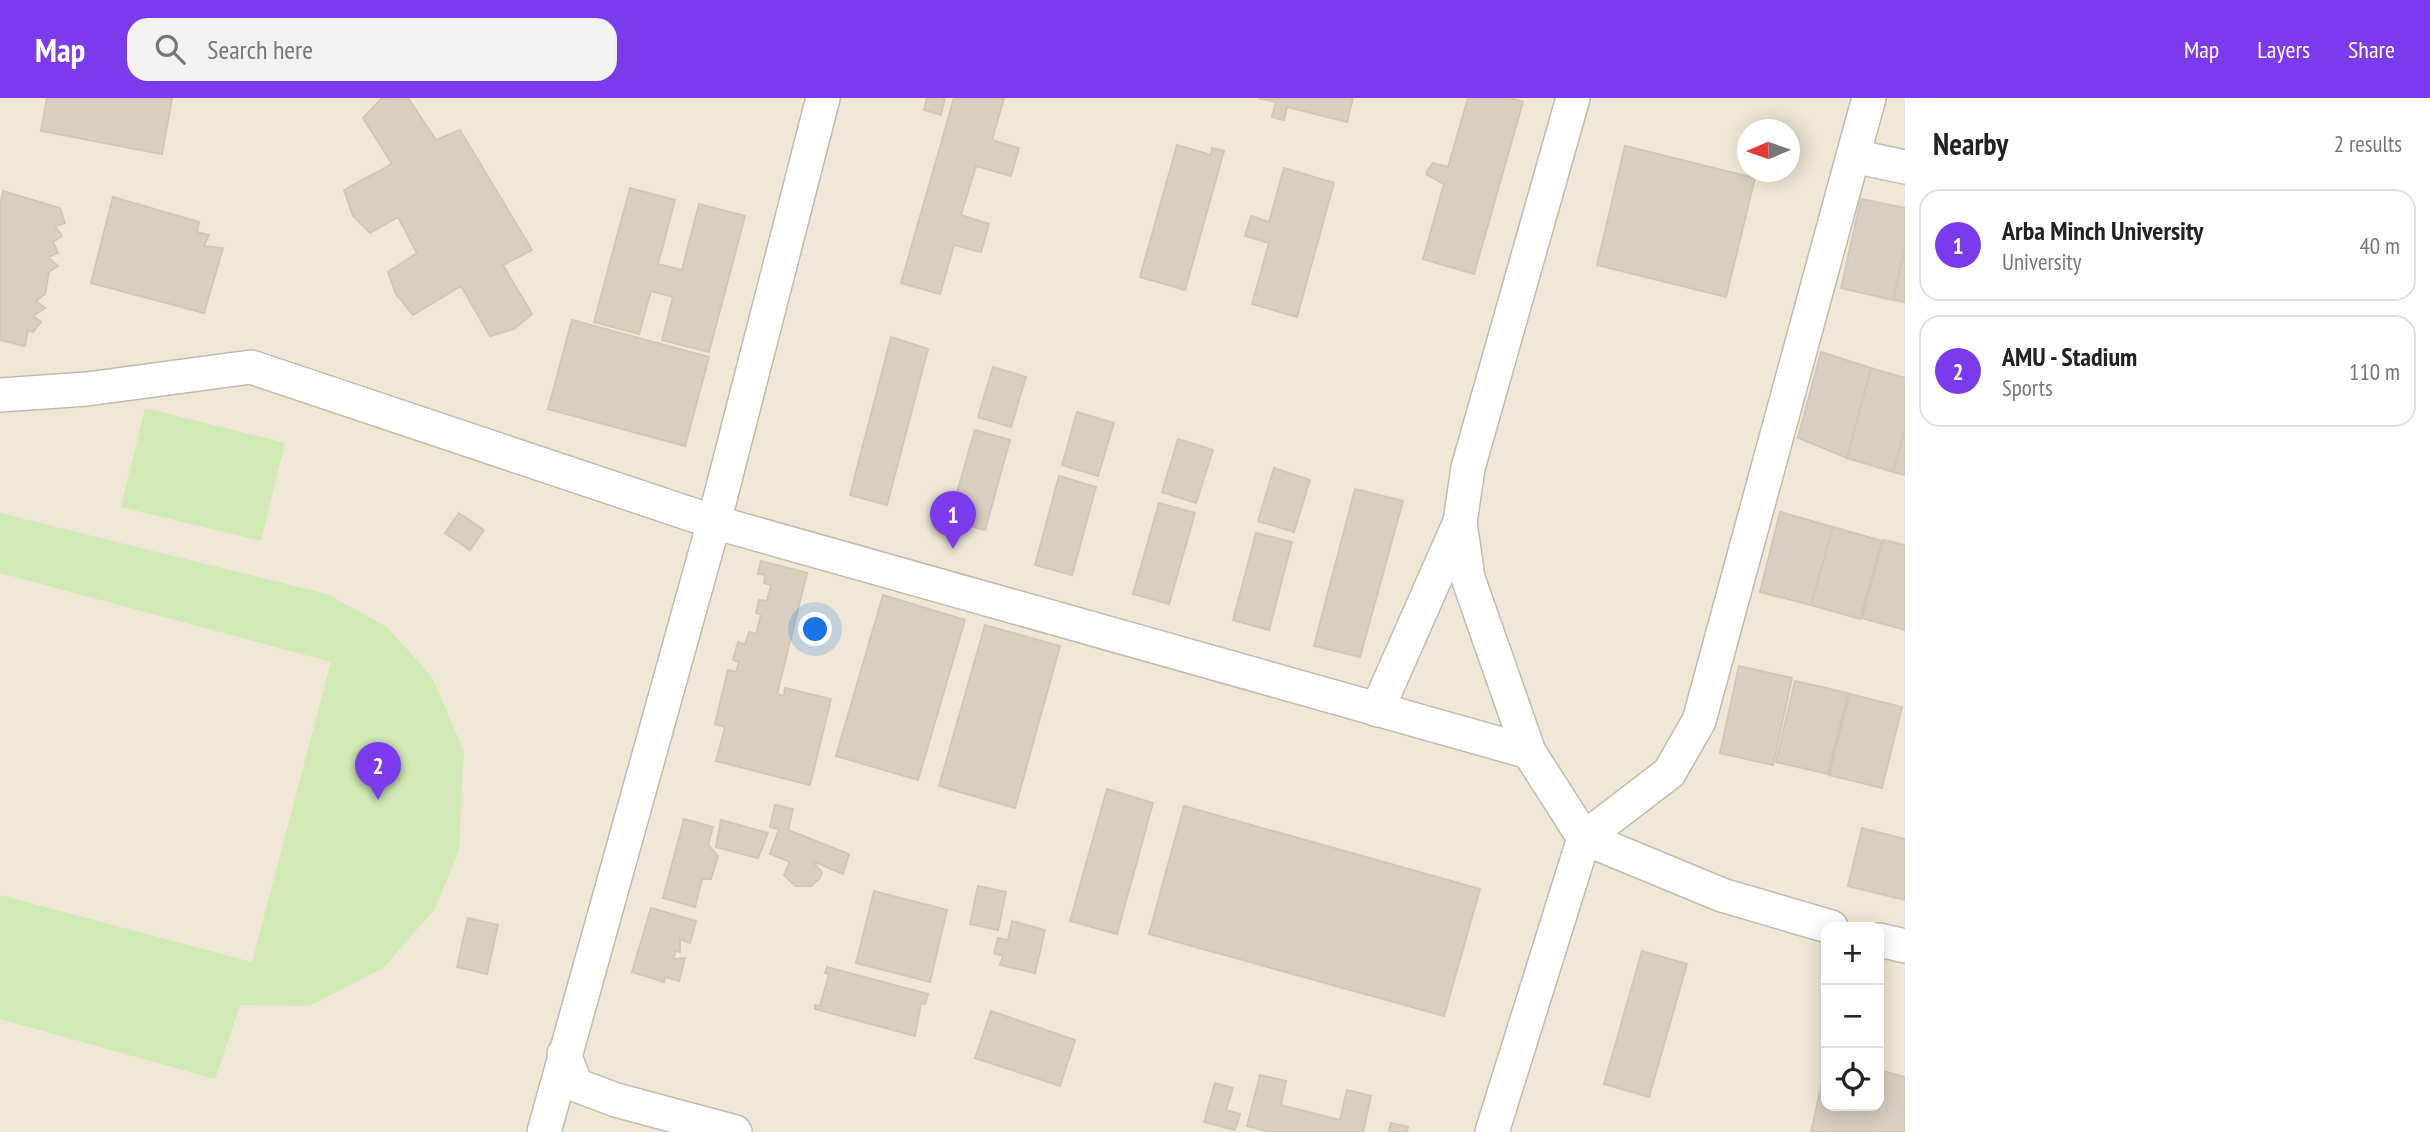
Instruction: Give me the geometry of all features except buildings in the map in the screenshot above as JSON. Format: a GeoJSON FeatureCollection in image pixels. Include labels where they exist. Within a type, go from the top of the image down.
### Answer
{"type":"FeatureCollection","features":[{"type":"Feature","properties":{"kind":"lane"},"geometry":{"type":"LineString","coordinates":[[544,1132],[714,522],[823,98]]}},
{"type":"Feature","properties":{"kind":"lane"},"geometry":{"type":"LineString","coordinates":[[1377,710],[1460,522],[1468,468],[1573,98]]}},
{"type":"Feature","properties":{"kind":"lane"},"geometry":{"type":"LineString","coordinates":[[1492,1132],[1584,838],[1669,773],[1699,721],[1870,98]]}},
{"type":"Feature","properties":{"kind":"lane"},"geometry":{"type":"LineString","coordinates":[[1853,156],[1905,167]]}},
{"type":"Feature","properties":{"kind":"lane"},"geometry":{"type":"LineString","coordinates":[[0,395],[87,389],[251,367],[714,522],[1529,752]]}},
{"type":"Feature","properties":{"kind":"lane"},"geometry":{"type":"LineString","coordinates":[[1460,522],[1468,578],[1529,752],[1584,838],[1722,895],[1821,924]]}},
{"type":"Feature","properties":{"kind":"lane"},"geometry":{"type":"LineString","coordinates":[[1884,941],[1905,946]]}},
{"type":"Feature","properties":{"kind":"lane"},"geometry":{"type":"LineString","coordinates":[[564,1054],[576,1085],[616,1100],[735,1132]]}},
{"type":"Feature","properties":{"kind":"shaded area"},"geometry":{"type":"Polygon","coordinates":[[[0,98],[1905,98],[1905,1132],[0,1132],[0,98]]]}},
{"type":"Feature","properties":{"kind":"green space"},"geometry":{"type":"Polygon","coordinates":[[[145,408],[285,443],[261,541],[121,507],[145,408]]]}},
{"type":"Feature","properties":{"kind":"green space"},"geometry":{"type":"Polygon","coordinates":[[[0,513],[327,594],[387,627],[432,677],[464,751],[459,850],[435,909],[383,968],[309,1006],[240,1005],[215,1079],[0,1019],[0,895],[252,962],[331,662],[0,573],[0,513]]]}},
{"type":"Feature","properties":{"kind":"place","name":"Arba Minch University"},"geometry":{"type":"Point","coordinates":[953,549]}},
{"type":"Feature","properties":{"kind":"place","name":"AMU - Stadium"},"geometry":{"type":"Point","coordinates":[378,800]}}]}
